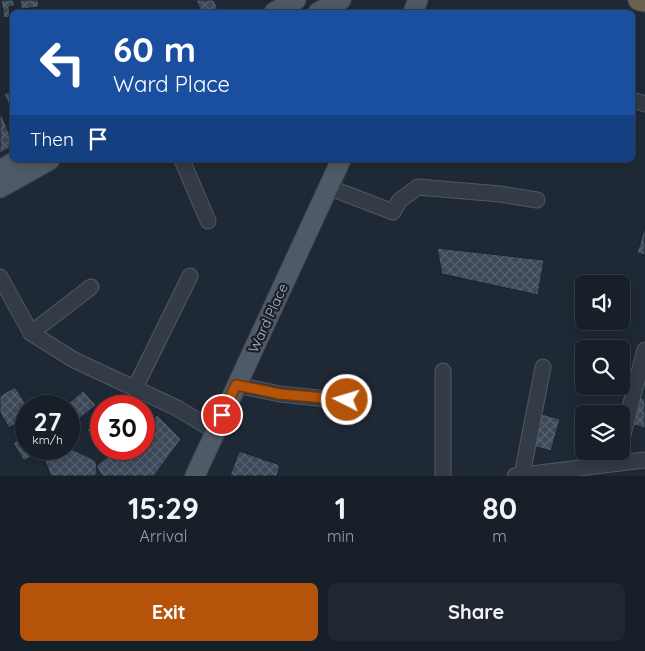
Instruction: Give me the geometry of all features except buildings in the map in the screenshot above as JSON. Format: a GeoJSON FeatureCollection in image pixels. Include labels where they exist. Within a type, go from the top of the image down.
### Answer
{"type":"FeatureCollection","features":[{"type":"Feature","properties":{"kind":"highway"},"geometry":{"type":"LineString","coordinates":[[639,0],[645,2]]}},
{"type":"Feature","properties":{"kind":"main road"},"geometry":{"type":"LineString","coordinates":[[278,10],[296,0]]}},
{"type":"Feature","properties":{"kind":"main road"},"geometry":{"type":"LineString","coordinates":[[322,10],[341,0]]}},
{"type":"Feature","properties":{"kind":"main road"},"geometry":{"type":"LineString","coordinates":[[0,170],[14,162]]}},
{"type":"Feature","properties":{"kind":"main road"},"geometry":{"type":"LineString","coordinates":[[0,188],[46,162]]}},
{"type":"Feature","properties":{"kind":"main road","name":"Ward Place"},"geometry":{"type":"LineString","coordinates":[[199,471],[215,430],[341,162]]}},
{"type":"Feature","properties":{"kind":"street"},"geometry":{"type":"LineString","coordinates":[[183,162],[208,221]]}},
{"type":"Feature","properties":{"kind":"street"},"geometry":{"type":"LineString","coordinates":[[328,187],[393,212],[399,201],[418,187],[500,194],[537,200]]}},
{"type":"Feature","properties":{"kind":"street"},"geometry":{"type":"LineString","coordinates":[[135,388],[190,276]]}},
{"type":"Feature","properties":{"kind":"street"},"geometry":{"type":"LineString","coordinates":[[0,277],[31,333],[74,360],[176,408],[215,430]]}},
{"type":"Feature","properties":{"kind":"street"},"geometry":{"type":"LineString","coordinates":[[31,333],[90,287]]}},
{"type":"Feature","properties":{"kind":"street"},"geometry":{"type":"LineString","coordinates":[[630,408],[645,350]]}},
{"type":"Feature","properties":{"kind":"street"},"geometry":{"type":"LineString","coordinates":[[543,367],[518,475],[600,460]]}},
{"type":"Feature","properties":{"kind":"street"},"geometry":{"type":"LineString","coordinates":[[443,371],[443,476]]}},
{"type":"Feature","properties":{"kind":"street"},"geometry":{"type":"LineString","coordinates":[[236,385],[280,394],[347,400]]}},
{"type":"Feature","properties":{"kind":"street"},"geometry":{"type":"LineString","coordinates":[[630,458],[645,460]]}},
{"type":"Feature","properties":{"kind":"route"},"geometry":{"type":"LineString","coordinates":[[222,415],[236,385],[280,394],[347,400]]}}]}
